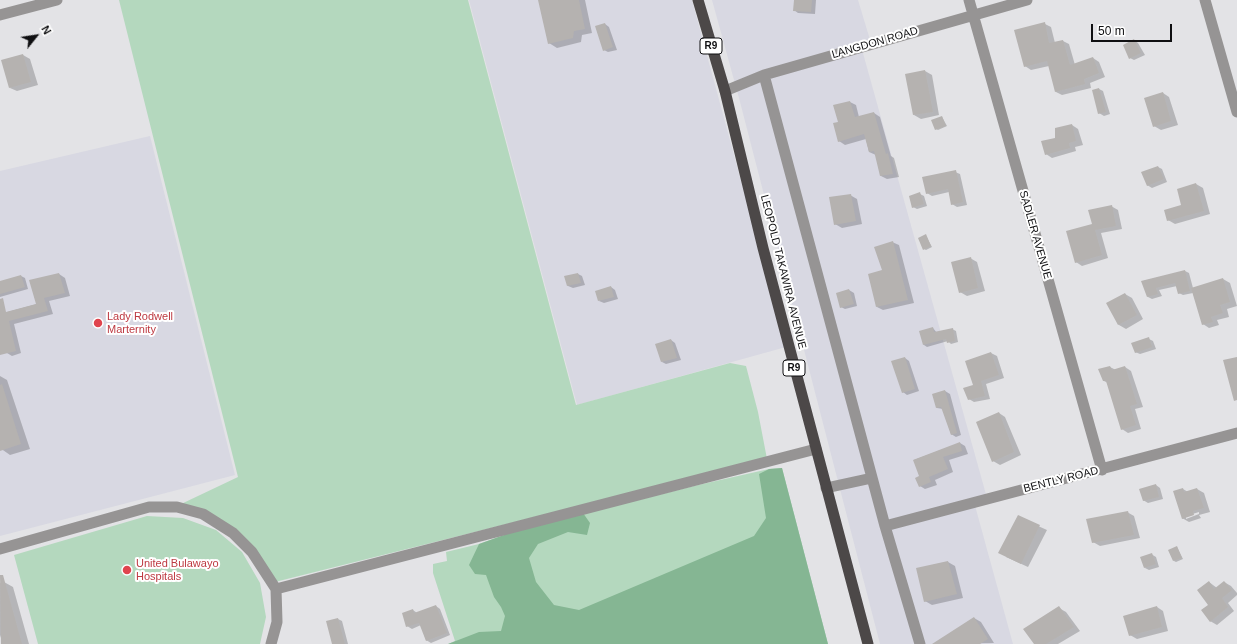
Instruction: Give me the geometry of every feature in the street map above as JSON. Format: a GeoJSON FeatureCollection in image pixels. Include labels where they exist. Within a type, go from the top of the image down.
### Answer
{"type":"FeatureCollection","features":[{"type":"Feature","properties":{"kind":"highway","name":"LEOPOLD TAKAWIRA AVENUE"},"geometry":{"type":"LineString","coordinates":[[698,0],[725,91],[763,248],[868,644]]}},
{"type":"Feature","properties":{"kind":"street"},"geometry":{"type":"LineString","coordinates":[[0,15],[57,0]]}},
{"type":"Feature","properties":{"kind":"street","name":"SADLER AVENUE"},"geometry":{"type":"LineString","coordinates":[[969,0],[1102,470]]}},
{"type":"Feature","properties":{"kind":"street","name":"LANGDON ROAD"},"geometry":{"type":"LineString","coordinates":[[725,91],[764,75],[1027,0]]}},
{"type":"Feature","properties":{"kind":"street"},"geometry":{"type":"LineString","coordinates":[[1205,0],[1237,112]]}},
{"type":"Feature","properties":{"kind":"street"},"geometry":{"type":"LineString","coordinates":[[764,75],[885,526],[920,644]]}},
{"type":"Feature","properties":{"kind":"street","name":"BENTLY ROAD"},"geometry":{"type":"LineString","coordinates":[[885,526],[1102,470],[1237,432]]}},
{"type":"Feature","properties":{"kind":"street"},"geometry":{"type":"LineString","coordinates":[[276,589],[816,449]]}},
{"type":"Feature","properties":{"kind":"street"},"geometry":{"type":"LineString","coordinates":[[826,488],[872,478]]}},
{"type":"Feature","properties":{"kind":"street"},"geometry":{"type":"LineString","coordinates":[[0,548],[149,507],[177,507],[203,514],[232,533],[252,552],[276,589],[277,622],[271,644]]}},
{"type":"Feature","properties":{"kind":"shaded area"},"geometry":{"type":"Polygon","coordinates":[[[469,0],[692,0],[786,347],[577,405],[469,0]]]}},
{"type":"Feature","properties":{"kind":"shaded area"},"geometry":{"type":"Polygon","coordinates":[[[712,0],[858,0],[871,43],[861,46],[987,498],[974,502],[1013,644],[880,644],[739,98],[712,0]]]}},
{"type":"Feature","properties":{"kind":"shaded area","name":"Lady Rodwell Marternity"},"geometry":{"type":"Polygon","coordinates":[[[150,136],[235,475],[0,536],[0,171],[150,136]]]}},
{"type":"Feature","properties":{"kind":"green space"},"geometry":{"type":"Polygon","coordinates":[[[119,0],[468,0],[576,405],[730,363],[746,366],[758,412],[767,459],[275,582],[255,550],[179,505],[238,477],[119,0]]]}},
{"type":"Feature","properties":{"kind":"green space"},"geometry":{"type":"Polygon","coordinates":[[[782,468],[828,644],[448,644],[455,641],[433,573],[433,564],[447,561],[446,552],[479,544],[518,530],[698,485],[769,469],[782,468]]]}},
{"type":"Feature","properties":{"kind":"green space"},"geometry":{"type":"Polygon","coordinates":[[[782,468],[828,644],[448,644],[479,632],[501,631],[505,616],[494,597],[486,575],[475,574],[469,565],[479,544],[518,530],[583,513],[590,523],[587,535],[568,532],[538,544],[529,558],[536,582],[554,605],[579,610],[754,536],[766,518],[759,474],[769,469],[782,468]]]}},
{"type":"Feature","properties":{"kind":"green space","name":"United Bulawayo Hospitals"},"geometry":{"type":"Polygon","coordinates":[[[147,516],[183,518],[216,530],[242,552],[260,583],[266,617],[260,644],[38,644],[14,555],[147,516]]]}},
{"type":"Feature","properties":{"kind":"building"},"geometry":{"type":"Polygon","coordinates":[[[538,0],[579,0],[585,29],[574,31],[573,38],[548,44],[538,0]]]}},
{"type":"Feature","properties":{"kind":"building"},"geometry":{"type":"Polygon","coordinates":[[[794,0],[812,0],[811,12],[793,11],[794,0]]]}},
{"type":"Feature","properties":{"kind":"building"},"geometry":{"type":"Polygon","coordinates":[[[1045,22],[1049,43],[1063,40],[1070,65],[1093,57],[1099,73],[1084,79],[1085,84],[1055,92],[1047,61],[1024,67],[1014,30],[1045,22]]]}},
{"type":"Feature","properties":{"kind":"building"},"geometry":{"type":"Polygon","coordinates":[[[605,23],[613,47],[603,51],[595,26],[605,23]]]}},
{"type":"Feature","properties":{"kind":"building"},"geometry":{"type":"Polygon","coordinates":[[[1134,39],[1141,53],[1129,59],[1123,45],[1134,39]]]}},
{"type":"Feature","properties":{"kind":"building"},"geometry":{"type":"Polygon","coordinates":[[[23,54],[31,82],[9,88],[1,60],[23,54]]]}},
{"type":"Feature","properties":{"kind":"building"},"geometry":{"type":"Polygon","coordinates":[[[925,70],[933,112],[913,115],[905,74],[925,70]]]}},
{"type":"Feature","properties":{"kind":"building"},"geometry":{"type":"Polygon","coordinates":[[[1099,88],[1106,112],[1098,114],[1092,90],[1099,88]]]}},
{"type":"Feature","properties":{"kind":"building"},"geometry":{"type":"Polygon","coordinates":[[[1163,92],[1171,121],[1153,127],[1144,98],[1163,92]]]}},
{"type":"Feature","properties":{"kind":"building"},"geometry":{"type":"Polygon","coordinates":[[[850,101],[855,117],[874,112],[886,154],[888,153],[893,174],[880,176],[874,151],[869,152],[864,134],[838,142],[833,123],[838,122],[833,105],[850,101]]]}},
{"type":"Feature","properties":{"kind":"building"},"geometry":{"type":"Polygon","coordinates":[[[942,116],[946,126],[935,130],[931,120],[942,116]]]}},
{"type":"Feature","properties":{"kind":"building"},"geometry":{"type":"Polygon","coordinates":[[[1072,124],[1076,141],[1069,143],[1070,148],[1045,155],[1041,141],[1055,138],[1055,128],[1072,124]]]}},
{"type":"Feature","properties":{"kind":"building"},"geometry":{"type":"Polygon","coordinates":[[[1158,166],[1164,179],[1147,186],[1141,172],[1158,166]]]}},
{"type":"Feature","properties":{"kind":"building"},"geometry":{"type":"Polygon","coordinates":[[[956,170],[963,202],[951,205],[948,189],[926,194],[922,177],[956,170]]]}},
{"type":"Feature","properties":{"kind":"building"},"geometry":{"type":"Polygon","coordinates":[[[1196,183],[1204,211],[1167,221],[1164,210],[1181,205],[1177,189],[1196,183]]]}},
{"type":"Feature","properties":{"kind":"building"},"geometry":{"type":"Polygon","coordinates":[[[920,192],[924,204],[912,208],[909,196],[920,192]]]}},
{"type":"Feature","properties":{"kind":"building"},"geometry":{"type":"Polygon","coordinates":[[[851,194],[856,221],[834,225],[829,197],[851,194]]]}},
{"type":"Feature","properties":{"kind":"building"},"geometry":{"type":"Polygon","coordinates":[[[1112,205],[1116,226],[1095,230],[1102,255],[1075,263],[1066,231],[1092,224],[1088,210],[1112,205]]]}},
{"type":"Feature","properties":{"kind":"building"},"geometry":{"type":"Polygon","coordinates":[[[926,234],[931,246],[923,250],[918,238],[926,234]]]}},
{"type":"Feature","properties":{"kind":"building"},"geometry":{"type":"Polygon","coordinates":[[[893,241],[908,300],[876,307],[868,274],[882,270],[874,247],[893,241]]]}},
{"type":"Feature","properties":{"kind":"building"},"geometry":{"type":"Polygon","coordinates":[[[971,257],[978,288],[959,293],[951,262],[971,257]]]}},
{"type":"Feature","properties":{"kind":"building"},"geometry":{"type":"Polygon","coordinates":[[[1185,270],[1190,291],[1178,294],[1175,283],[1156,288],[1158,294],[1147,297],[1141,281],[1185,270]]]}},
{"type":"Feature","properties":{"kind":"building"},"geometry":{"type":"Polygon","coordinates":[[[59,273],[65,293],[44,298],[48,311],[9,321],[16,351],[0,355],[0,299],[3,298],[6,312],[36,304],[29,280],[59,273]]]}},
{"type":"Feature","properties":{"kind":"building"},"geometry":{"type":"Polygon","coordinates":[[[578,273],[581,283],[567,286],[564,276],[578,273]]]}},
{"type":"Feature","properties":{"kind":"building"},"geometry":{"type":"Polygon","coordinates":[[[21,275],[25,287],[0,294],[0,281],[21,275]]]}},
{"type":"Feature","properties":{"kind":"building"},"geometry":{"type":"Polygon","coordinates":[[[1223,278],[1230,302],[1220,305],[1223,313],[1211,317],[1213,322],[1202,325],[1191,288],[1223,278]]]}},
{"type":"Feature","properties":{"kind":"building"},"geometry":{"type":"Polygon","coordinates":[[[611,286],[614,297],[598,301],[595,291],[611,286]]]}},
{"type":"Feature","properties":{"kind":"building"},"geometry":{"type":"Polygon","coordinates":[[[849,289],[854,304],[840,308],[836,293],[849,289]]]}},
{"type":"Feature","properties":{"kind":"building"},"geometry":{"type":"Polygon","coordinates":[[[1125,293],[1137,315],[1118,325],[1106,303],[1125,293]]]}},
{"type":"Feature","properties":{"kind":"building"},"geometry":{"type":"Polygon","coordinates":[[[933,327],[934,332],[953,328],[955,341],[947,343],[946,339],[923,345],[919,331],[933,327]]]}},
{"type":"Feature","properties":{"kind":"building"},"geometry":{"type":"Polygon","coordinates":[[[1149,337],[1152,347],[1135,353],[1131,343],[1149,337]]]}},
{"type":"Feature","properties":{"kind":"building"},"geometry":{"type":"Polygon","coordinates":[[[671,339],[677,358],[661,362],[655,344],[671,339]]]}},
{"type":"Feature","properties":{"kind":"building"},"geometry":{"type":"Polygon","coordinates":[[[991,352],[999,375],[981,381],[985,396],[968,400],[963,388],[973,385],[965,361],[991,352]]]}},
{"type":"Feature","properties":{"kind":"building"},"geometry":{"type":"Polygon","coordinates":[[[905,357],[915,389],[902,393],[891,361],[905,357]]]}},
{"type":"Feature","properties":{"kind":"building"},"geometry":{"type":"Polygon","coordinates":[[[1237,357],[1237,400],[1234,401],[1223,360],[1237,357]]]}},
{"type":"Feature","properties":{"kind":"building"},"geometry":{"type":"Polygon","coordinates":[[[1110,366],[1112,370],[1125,366],[1137,404],[1130,406],[1136,425],[1121,430],[1106,381],[1103,381],[1098,369],[1110,366]]]}},
{"type":"Feature","properties":{"kind":"building"},"geometry":{"type":"Polygon","coordinates":[[[2,384],[21,444],[0,451],[0,385],[2,384]]]}},
{"type":"Feature","properties":{"kind":"building"},"geometry":{"type":"Polygon","coordinates":[[[945,390],[957,433],[951,435],[941,407],[936,408],[932,394],[945,390]]]}},
{"type":"Feature","properties":{"kind":"building"},"geometry":{"type":"Polygon","coordinates":[[[999,412],[1014,452],[992,462],[976,422],[999,412]]]}},
{"type":"Feature","properties":{"kind":"building"},"geometry":{"type":"Polygon","coordinates":[[[960,442],[962,451],[943,457],[948,469],[929,477],[931,482],[919,487],[915,478],[919,476],[913,460],[960,442]]]}},
{"type":"Feature","properties":{"kind":"building"},"geometry":{"type":"Polygon","coordinates":[[[1156,484],[1159,497],[1143,501],[1139,489],[1156,484]]]}},
{"type":"Feature","properties":{"kind":"building"},"geometry":{"type":"Polygon","coordinates":[[[1183,488],[1184,492],[1197,488],[1204,508],[1193,511],[1194,515],[1182,519],[1173,491],[1183,488]]]}},
{"type":"Feature","properties":{"kind":"building"},"geometry":{"type":"Polygon","coordinates":[[[1128,511],[1134,535],[1092,543],[1086,519],[1128,511]]]}},
{"type":"Feature","properties":{"kind":"building"},"geometry":{"type":"Polygon","coordinates":[[[1018,515],[1040,525],[1021,564],[998,553],[1018,515]]]}},
{"type":"Feature","properties":{"kind":"building"},"geometry":{"type":"Polygon","coordinates":[[[1177,546],[1182,558],[1173,561],[1168,550],[1177,546]]]}},
{"type":"Feature","properties":{"kind":"building"},"geometry":{"type":"Polygon","coordinates":[[[1152,553],[1156,564],[1144,568],[1140,557],[1152,553]]]}},
{"type":"Feature","properties":{"kind":"building"},"geometry":{"type":"Polygon","coordinates":[[[948,561],[957,594],[924,602],[916,568],[948,561]]]}},
{"type":"Feature","properties":{"kind":"building"},"geometry":{"type":"Polygon","coordinates":[[[0,575],[3,575],[22,644],[1,644],[0,575]]]}},
{"type":"Feature","properties":{"kind":"building"},"geometry":{"type":"Polygon","coordinates":[[[1209,581],[1214,589],[1224,581],[1232,590],[1222,598],[1228,607],[1210,622],[1201,610],[1208,605],[1197,590],[1209,581]]]}},
{"type":"Feature","properties":{"kind":"building"},"geometry":{"type":"Polygon","coordinates":[[[436,605],[447,633],[426,641],[419,623],[406,627],[402,613],[413,609],[414,613],[436,605]]]}},
{"type":"Feature","properties":{"kind":"building"},"geometry":{"type":"Polygon","coordinates":[[[1059,606],[1074,627],[1046,644],[1034,644],[1023,629],[1059,606]]]}},
{"type":"Feature","properties":{"kind":"building"},"geometry":{"type":"Polygon","coordinates":[[[1157,606],[1162,627],[1129,636],[1123,616],[1157,606]]]}},
{"type":"Feature","properties":{"kind":"building"},"geometry":{"type":"Polygon","coordinates":[[[974,617],[988,639],[980,644],[932,644],[974,617]]]}},
{"type":"Feature","properties":{"kind":"building"},"geometry":{"type":"Polygon","coordinates":[[[338,618],[345,644],[332,644],[326,621],[338,618]]]}},
{"type":"Feature","properties":{"kind":"place","name":"Lady Rodwell Marternity"},"geometry":{"type":"Point","coordinates":[98,323]}},
{"type":"Feature","properties":{"kind":"place","name":"United Bulawayo Hospitals"},"geometry":{"type":"Point","coordinates":[127,570]}}]}
